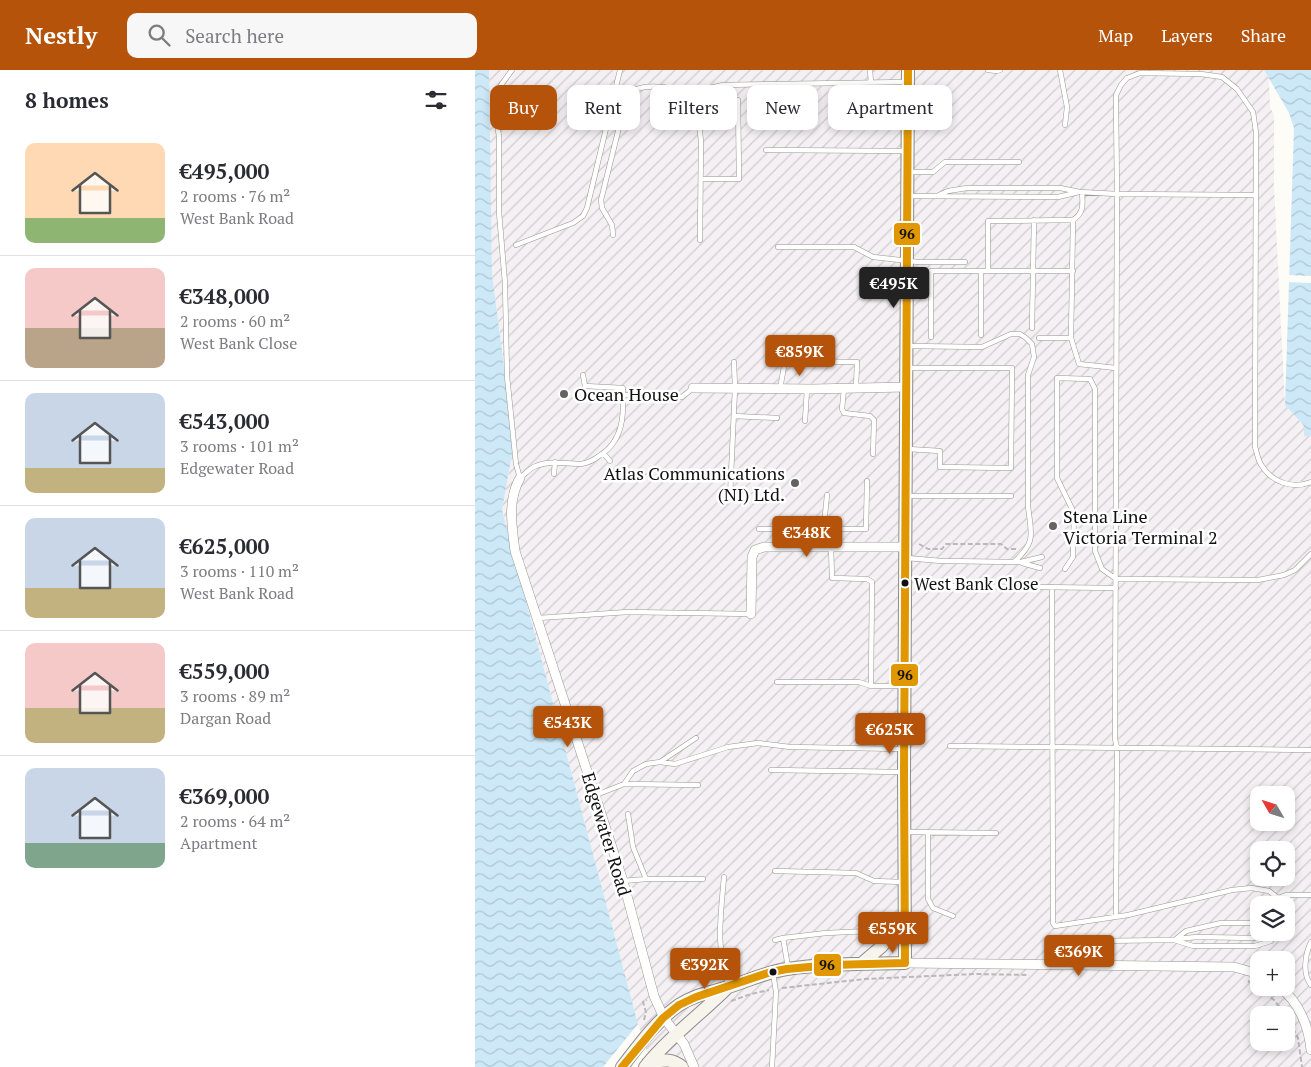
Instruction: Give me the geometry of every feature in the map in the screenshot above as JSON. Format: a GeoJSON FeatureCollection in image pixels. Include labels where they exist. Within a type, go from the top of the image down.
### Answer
{"type":"FeatureCollection","features":[{"type":"Feature","properties":{"kind":"street"},"geometry":{"type":"LineString","coordinates":[[905,963],[904,686],[908,76]]}},
{"type":"Feature","properties":{"kind":"street"},"geometry":{"type":"LineString","coordinates":[[693,388],[807,389],[907,387]]}},
{"type":"Feature","properties":{"kind":"street","name":"Edgewater Road"},"geometry":{"type":"LineString","coordinates":[[520,478],[515,488],[510,514],[515,551],[623,881],[654,996],[664,1018],[684,1044],[693,1067]]}},
{"type":"Feature","properties":{"kind":"street"},"geometry":{"type":"LineString","coordinates":[[751,614],[752,557],[755,550],[764,547],[827,546],[906,553]]}},
{"type":"Feature","properties":{"kind":"street"},"geometry":{"type":"LineString","coordinates":[[861,964],[877,952],[904,920]]}},
{"type":"Feature","properties":{"kind":"street"},"geometry":{"type":"LineString","coordinates":[[622,1067],[639,1045],[677,1006],[699,994],[788,968],[905,963],[1050,964],[1234,967],[1250,971]]}},
{"type":"Feature","properties":{"kind":"street"},"geometry":{"type":"LineString","coordinates":[[646,1065],[676,1033],[728,987]]}},
{"type":"Feature","properties":{"kind":"street"},"geometry":{"type":"LineString","coordinates":[[1289,996],[1305,1021],[1311,1050]]}},
{"type":"Feature","properties":{"kind":"street"},"geometry":{"type":"LineString","coordinates":[[646,1065],[666,1060],[678,1063],[682,1067]]}},
{"type":"Feature","properties":{"kind":"lane"},"geometry":{"type":"LineString","coordinates":[[512,70],[501,85],[495,113],[499,136],[499,212],[505,283],[507,376],[516,464],[520,478],[535,466],[555,462],[583,464],[604,454],[615,442],[623,419],[623,388],[585,386],[583,375]]}},
{"type":"Feature","properties":{"kind":"lane"},"geometry":{"type":"LineString","coordinates":[[516,245],[573,223],[583,216],[587,208],[620,70]]}},
{"type":"Feature","properties":{"kind":"lane"},"geometry":{"type":"LineString","coordinates":[[871,70],[871,83]]}},
{"type":"Feature","properties":{"kind":"lane"},"geometry":{"type":"LineString","coordinates":[[988,70],[997,72],[1000,70]]}},
{"type":"Feature","properties":{"kind":"lane"},"geometry":{"type":"LineString","coordinates":[[1060,70],[1067,107],[1065,125]]}},
{"type":"Feature","properties":{"kind":"lane"},"geometry":{"type":"LineString","coordinates":[[1116,917],[1116,95],[1127,78],[1140,73],[1201,74],[1222,77],[1237,89],[1253,112],[1255,132],[1255,447],[1261,465],[1273,478],[1289,485],[1301,486],[1311,482]]}},
{"type":"Feature","properties":{"kind":"lane"},"geometry":{"type":"LineString","coordinates":[[737,85],[871,83],[908,76]]}},
{"type":"Feature","properties":{"kind":"lane"},"geometry":{"type":"LineString","coordinates":[[613,236],[612,225],[602,208],[601,200],[627,95],[632,90],[650,87]]}},
{"type":"Feature","properties":{"kind":"lane"},"geometry":{"type":"LineString","coordinates":[[701,179],[739,178],[738,100]]}},
{"type":"Feature","properties":{"kind":"lane"},"geometry":{"type":"LineString","coordinates":[[700,130],[700,240]]}},
{"type":"Feature","properties":{"kind":"lane"},"geometry":{"type":"LineString","coordinates":[[766,150],[908,150]]}},
{"type":"Feature","properties":{"kind":"lane"},"geometry":{"type":"LineString","coordinates":[[908,172],[933,172],[945,162],[1019,162]]}},
{"type":"Feature","properties":{"kind":"lane"},"geometry":{"type":"LineString","coordinates":[[939,195],[948,191],[967,188],[1060,188],[1081,192],[1117,194],[1255,195]]}},
{"type":"Feature","properties":{"kind":"lane"},"geometry":{"type":"LineString","coordinates":[[908,196],[1058,197],[1081,192]]}},
{"type":"Feature","properties":{"kind":"lane"},"geometry":{"type":"LineString","coordinates":[[988,271],[988,220],[1073,220],[1079,216],[1083,209],[1081,192]]}},
{"type":"Feature","properties":{"kind":"lane"},"geometry":{"type":"LineString","coordinates":[[1032,328],[1034,220]]}},
{"type":"Feature","properties":{"kind":"lane"},"geometry":{"type":"LineString","coordinates":[[1073,220],[1071,338],[1079,364],[1116,368]]}},
{"type":"Feature","properties":{"kind":"lane"},"geometry":{"type":"LineString","coordinates":[[779,247],[854,247],[873,257],[918,262],[965,262]]}},
{"type":"Feature","properties":{"kind":"lane"},"geometry":{"type":"LineString","coordinates":[[931,337],[931,271],[1073,271]]}},
{"type":"Feature","properties":{"kind":"lane"},"geometry":{"type":"LineString","coordinates":[[981,271],[981,335]]}},
{"type":"Feature","properties":{"kind":"lane"},"geometry":{"type":"LineString","coordinates":[[907,346],[982,347],[1011,334],[1020,334],[1032,344],[1034,357],[1028,375],[1028,506],[1031,539],[1025,552],[1014,562]]}},
{"type":"Feature","properties":{"kind":"lane"},"geometry":{"type":"LineString","coordinates":[[1039,338],[1071,338]]}},
{"type":"Feature","properties":{"kind":"lane"},"geometry":{"type":"LineString","coordinates":[[781,389],[785,361],[857,362],[856,388]]}},
{"type":"Feature","properties":{"kind":"lane"},"geometry":{"type":"LineString","coordinates":[[731,497],[735,388],[734,362]]}},
{"type":"Feature","properties":{"kind":"lane"},"geometry":{"type":"LineString","coordinates":[[906,449],[940,451],[940,467],[1011,468],[1012,368],[907,368]]}},
{"type":"Feature","properties":{"kind":"lane"},"geometry":{"type":"LineString","coordinates":[[1065,569],[1073,557],[1074,513],[1057,478],[1057,378],[1089,379],[1095,389],[1095,551],[1102,568],[1116,579],[1258,580],[1284,575],[1295,570],[1311,554]]}},
{"type":"Feature","properties":{"kind":"lane"},"geometry":{"type":"LineString","coordinates":[[623,395],[682,397],[693,388]]}},
{"type":"Feature","properties":{"kind":"lane"},"geometry":{"type":"LineString","coordinates":[[844,388],[842,409],[844,413],[870,416],[874,420],[873,454]]}},
{"type":"Feature","properties":{"kind":"lane"},"geometry":{"type":"LineString","coordinates":[[805,421],[807,389]]}},
{"type":"Feature","properties":{"kind":"lane"},"geometry":{"type":"LineString","coordinates":[[734,416],[777,418]]}},
{"type":"Feature","properties":{"kind":"lane"},"geometry":{"type":"LineString","coordinates":[[604,454],[610,461]]}},
{"type":"Feature","properties":{"kind":"lane"},"geometry":{"type":"LineString","coordinates":[[554,474],[555,462]]}},
{"type":"Feature","properties":{"kind":"lane"},"geometry":{"type":"LineString","coordinates":[[759,529],[866,529],[867,480]]}},
{"type":"Feature","properties":{"kind":"lane"},"geometry":{"type":"LineString","coordinates":[[827,495],[823,530],[831,578],[867,579],[872,582],[871,686]]}},
{"type":"Feature","properties":{"kind":"lane"},"geometry":{"type":"LineString","coordinates":[[906,496],[1011,496]]}},
{"type":"Feature","properties":{"kind":"lane"},"geometry":{"type":"LineString","coordinates":[[906,553],[941,561],[1021,562],[1042,557]]}},
{"type":"Feature","properties":{"kind":"lane"},"geometry":{"type":"LineString","coordinates":[[1065,558],[1073,557]]}},
{"type":"Feature","properties":{"kind":"lane"},"geometry":{"type":"LineString","coordinates":[[1021,562],[1040,568]]}},
{"type":"Feature","properties":{"kind":"lane"},"geometry":{"type":"LineString","coordinates":[[951,586],[1116,588]]}},
{"type":"Feature","properties":{"kind":"lane"},"geometry":{"type":"LineString","coordinates":[[1052,587],[1051,747],[1053,923],[1055,926],[1116,917],[1232,890],[1252,888],[1269,891],[1275,896]]}},
{"type":"Feature","properties":{"kind":"lane"},"geometry":{"type":"LineString","coordinates":[[537,618],[628,612],[751,614]]}},
{"type":"Feature","properties":{"kind":"lane"},"geometry":{"type":"LineString","coordinates":[[777,682],[859,682],[871,686],[904,686]]}},
{"type":"Feature","properties":{"kind":"lane"},"geometry":{"type":"LineString","coordinates":[[660,762],[696,738]]}},
{"type":"Feature","properties":{"kind":"lane"},"geometry":{"type":"LineString","coordinates":[[624,784],[633,771],[646,764],[660,762],[675,764],[728,747],[758,743],[790,747],[904,749]]}},
{"type":"Feature","properties":{"kind":"lane"},"geometry":{"type":"LineString","coordinates":[[950,746],[1311,750]]}},
{"type":"Feature","properties":{"kind":"lane"},"geometry":{"type":"LineString","coordinates":[[771,770],[904,772]]}},
{"type":"Feature","properties":{"kind":"lane"},"geometry":{"type":"LineString","coordinates":[[596,795],[624,784],[698,785]]}},
{"type":"Feature","properties":{"kind":"lane"},"geometry":{"type":"LineString","coordinates":[[628,814],[633,847],[645,879]]}},
{"type":"Feature","properties":{"kind":"lane"},"geometry":{"type":"LineString","coordinates":[[904,832],[996,833]]}},
{"type":"Feature","properties":{"kind":"lane"},"geometry":{"type":"LineString","coordinates":[[928,833],[927,899],[933,908],[953,916]]}},
{"type":"Feature","properties":{"kind":"lane"},"geometry":{"type":"LineString","coordinates":[[775,870],[856,873],[874,881],[904,882]]}},
{"type":"Feature","properties":{"kind":"lane"},"geometry":{"type":"LineString","coordinates":[[724,877],[721,924],[722,963],[728,987]]}},
{"type":"Feature","properties":{"kind":"lane"},"geometry":{"type":"LineString","coordinates":[[623,881],[703,879]]}},
{"type":"Feature","properties":{"kind":"lane"},"geometry":{"type":"LineString","coordinates":[[1283,896],[1311,895]]}},
{"type":"Feature","properties":{"kind":"lane"},"geometry":{"type":"LineString","coordinates":[[1174,940],[1186,931],[1221,923],[1250,923]]}},
{"type":"Feature","properties":{"kind":"lane"},"geometry":{"type":"LineString","coordinates":[[775,940],[826,933],[869,932]]}},
{"type":"Feature","properties":{"kind":"lane"},"geometry":{"type":"LineString","coordinates":[[1050,964],[1075,945],[1095,941],[1174,940],[1197,937],[1250,938]]}},
{"type":"Feature","properties":{"kind":"lane"},"geometry":{"type":"LineString","coordinates":[[783,938],[788,968]]}},
{"type":"Feature","properties":{"kind":"lane"},"geometry":{"type":"LineString","coordinates":[[1174,940],[1193,946],[1255,946],[1271,941]]}},
{"type":"Feature","properties":{"kind":"lane"},"geometry":{"type":"LineString","coordinates":[[1311,942],[1306,952],[1305,977],[1311,985]]}},
{"type":"Feature","properties":{"kind":"lane"},"geometry":{"type":"LineString","coordinates":[[772,1067],[776,988],[773,972]]}},
{"type":"Feature","properties":{"kind":"path"},"geometry":{"type":"LineString","coordinates":[[919,544],[928,549],[942,549],[946,544],[1001,544],[1007,549],[1019,548]]}},
{"type":"Feature","properties":{"kind":"path"},"geometry":{"type":"LineString","coordinates":[[726,1004],[733,1000],[776,988],[865,979],[975,974],[1034,975]]}},
{"type":"Feature","properties":{"kind":"path"},"geometry":{"type":"LineString","coordinates":[[1242,979],[1250,983]]}},
{"type":"Feature","properties":{"kind":"path"},"geometry":{"type":"LineString","coordinates":[[1269,996],[1279,1006]]}},
{"type":"Feature","properties":{"kind":"path"},"geometry":{"type":"LineString","coordinates":[[1295,1034],[1302,1067]]}},
{"type":"Feature","properties":{"kind":"shaded area"},"geometry":{"type":"Polygon","coordinates":[[[488,70],[1264,70],[1269,79],[1270,108],[1274,114],[1274,186],[1285,405],[1304,426],[1311,428],[1311,1067],[652,1067],[638,1024],[502,510],[514,443],[492,274],[488,70]]]}},
{"type":"Feature","properties":{"kind":"water"},"geometry":{"type":"Polygon","coordinates":[[[475,70],[489,70],[492,274],[514,443],[502,510],[638,1024],[603,1067],[475,1067],[475,70]]]}},
{"type":"Feature","properties":{"kind":"water"},"geometry":{"type":"Polygon","coordinates":[[[1264,70],[1311,70],[1311,436],[1304,436],[1304,426],[1285,405],[1294,128],[1289,113],[1264,70]]]}},
{"type":"Feature","properties":{"kind":"pier"},"geometry":{"type":"Polygon","coordinates":[[[1286,275],[1311,276],[1311,283],[1286,282],[1286,275]]]}},
{"type":"Feature","properties":{"kind":"transit line","name":"96"},"geometry":{"type":"LineString","coordinates":[[622,1067],[663,1018],[679,1005],[696,997],[771,972],[787,969],[831,965],[905,963],[904,772],[908,70]]}},
{"type":"Feature","properties":{"kind":"place","name":"Ocean House"},"geometry":{"type":"Point","coordinates":[564,394]}},
{"type":"Feature","properties":{"kind":"place","name":"Atlas Communications (NI) Ltd."},"geometry":{"type":"Point","coordinates":[795,483]}},
{"type":"Feature","properties":{"kind":"place","name":"Stena Line Victoria Terminal 2"},"geometry":{"type":"Point","coordinates":[1053,526]}},
{"type":"Feature","properties":{"kind":"place","name":"West Bank Close"},"geometry":{"type":"Point","coordinates":[905,583]}}]}
